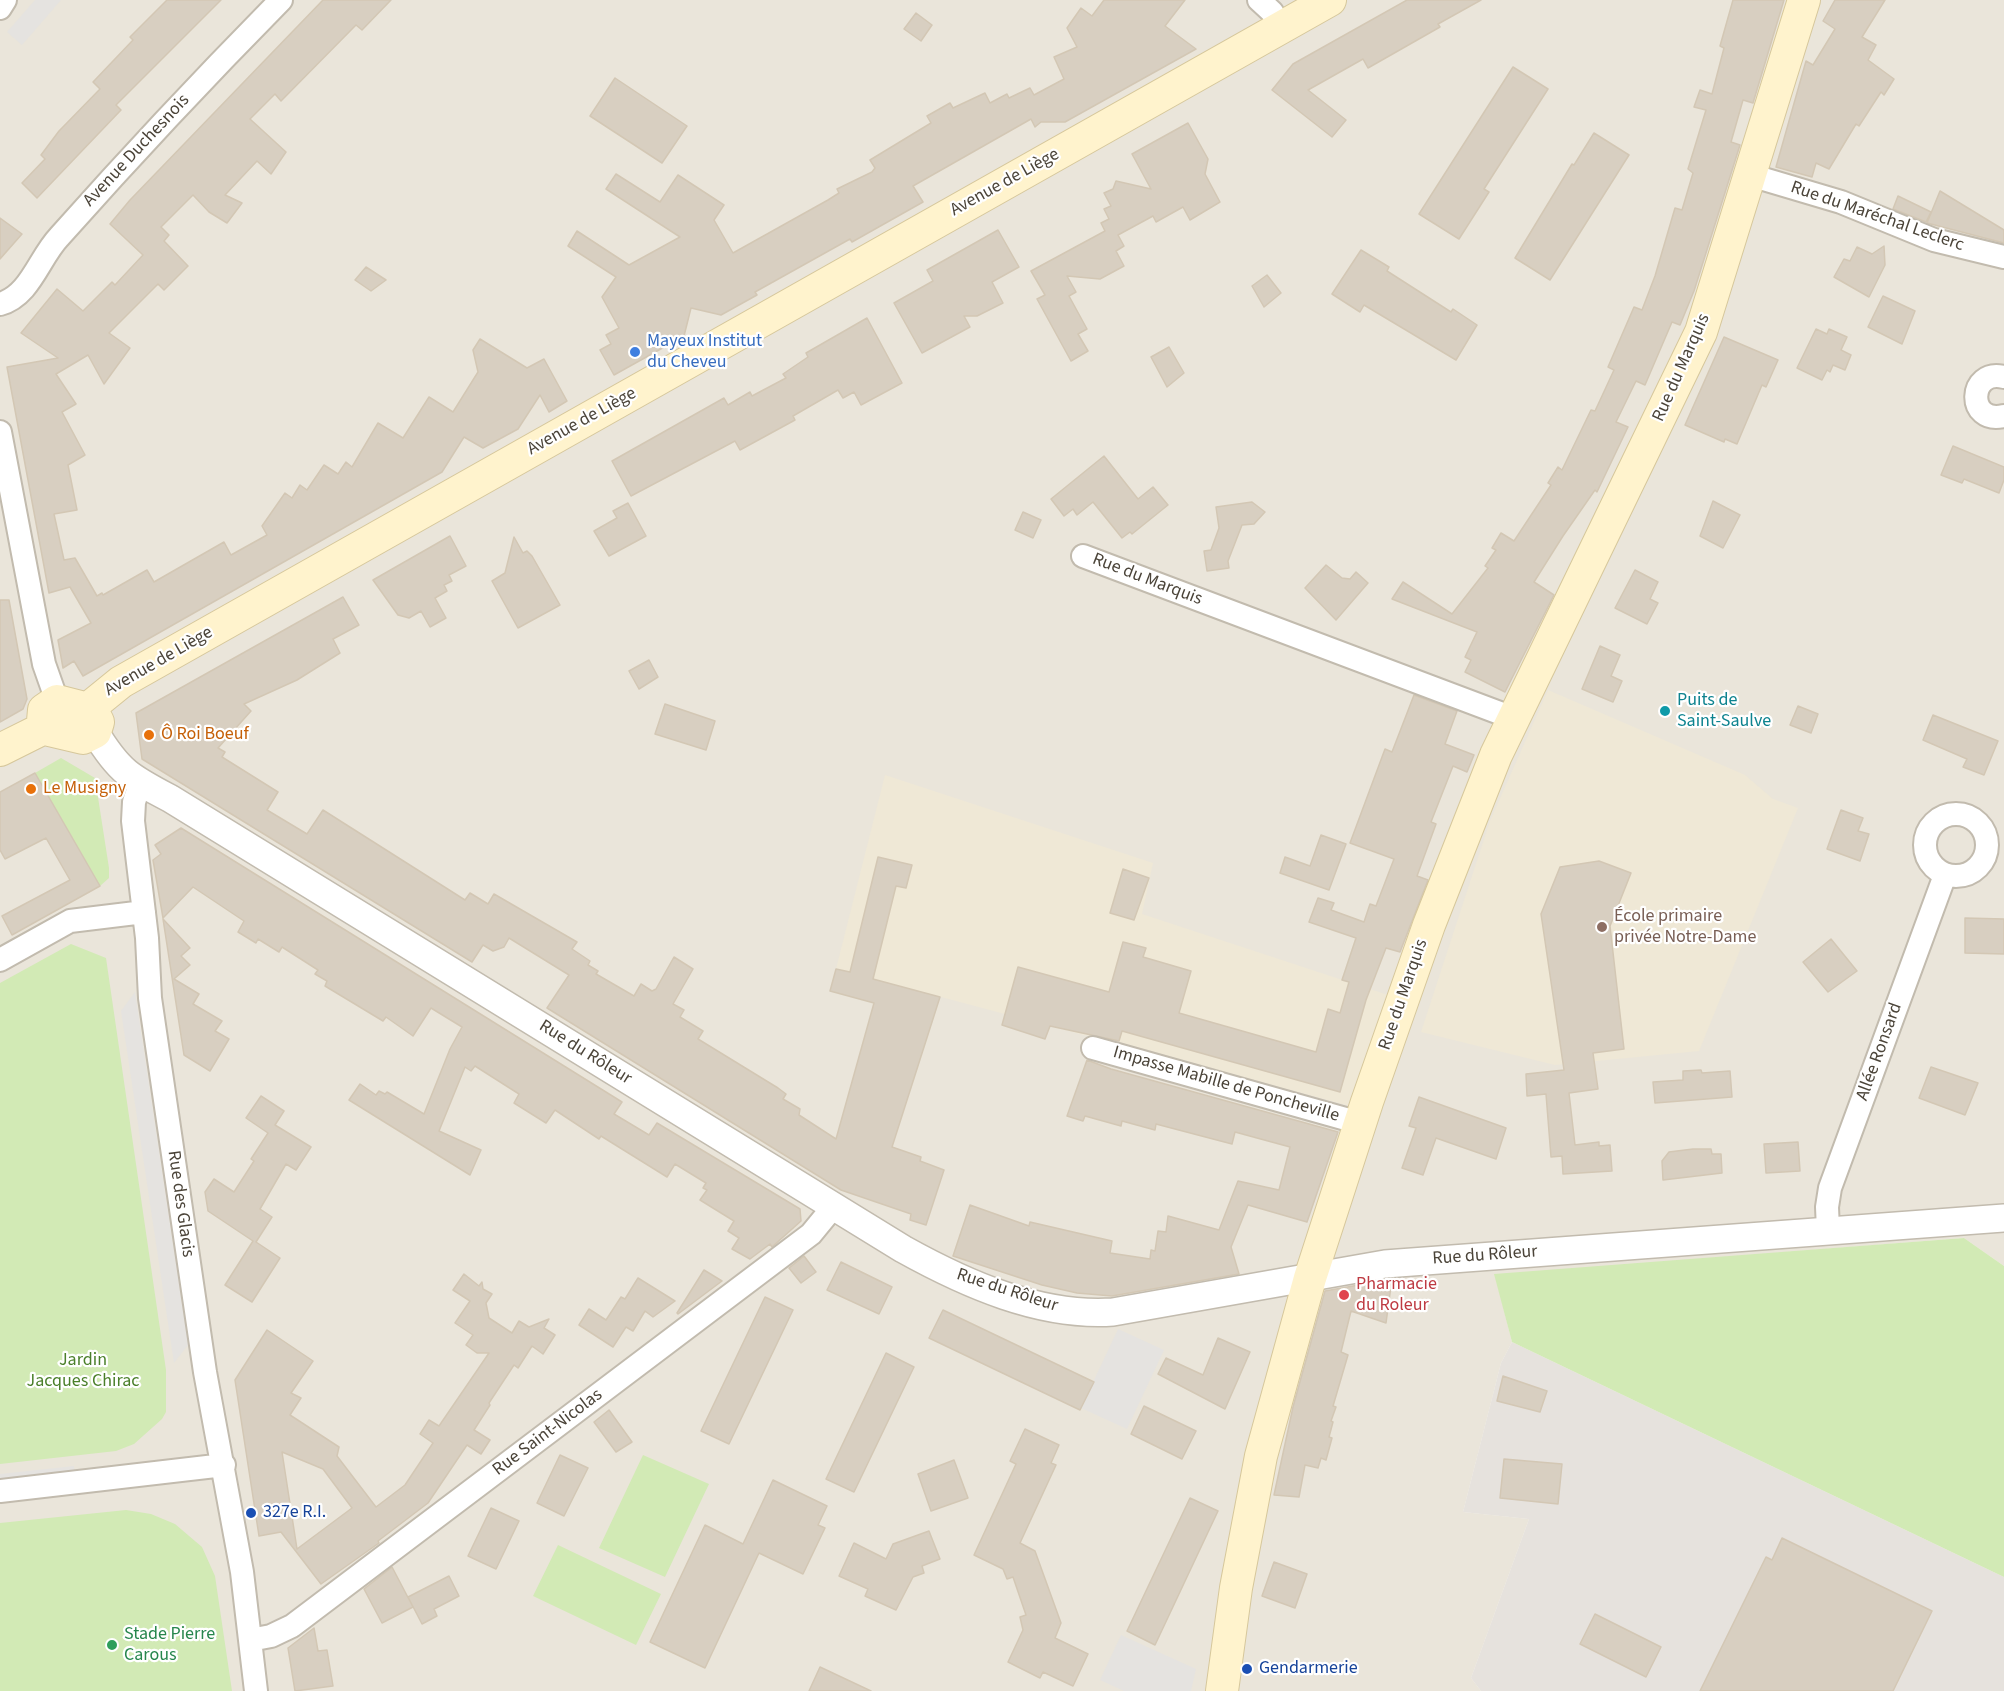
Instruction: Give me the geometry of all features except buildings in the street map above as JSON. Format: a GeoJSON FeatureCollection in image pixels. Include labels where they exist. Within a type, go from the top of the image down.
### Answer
{"type":"FeatureCollection","features":[{"type":"Feature","properties":{"kind":"main road","name":"Avenue de Liège"},"geometry":{"type":"LineString","coordinates":[[92,720],[101,695],[121,682],[1330,0]]}},
{"type":"Feature","properties":{"kind":"main road","name":"Rue du Marquis"},"geometry":{"type":"LineString","coordinates":[[1222,1691],[1231,1619],[1253,1489],[1280,1378],[1360,1123],[1429,924],[1482,788],[1513,718],[1694,349],[1717,285],[1804,0]]}},
{"type":"Feature","properties":{"kind":"main road"},"geometry":{"type":"LineString","coordinates":[[0,750],[51,714],[55,733],[82,738],[92,720]]}},
{"type":"Feature","properties":{"kind":"street"},"geometry":{"type":"LineString","coordinates":[[0,8],[5,0]]}},
{"type":"Feature","properties":{"kind":"street"},"geometry":{"type":"LineString","coordinates":[[1259,0],[1272,12],[1281,28]]}},
{"type":"Feature","properties":{"kind":"street","name":"Avenue Duchesnois"},"geometry":{"type":"LineString","coordinates":[[0,304],[18,296],[55,241],[268,4]]}},
{"type":"Feature","properties":{"kind":"street","name":"Rue du Maréchal Leclerc"},"geometry":{"type":"LineString","coordinates":[[1750,175],[1840,202],[1934,240],[2004,257]]}},
{"type":"Feature","properties":{"kind":"street"},"geometry":{"type":"LineString","coordinates":[[2004,377],[1995,376],[1985,379],[1976,394],[1977,405],[1983,413],[1993,417],[2004,416]]}},
{"type":"Feature","properties":{"kind":"street"},"geometry":{"type":"LineString","coordinates":[[0,432],[44,664],[51,714]]}},
{"type":"Feature","properties":{"kind":"street","name":"Rue du Marquis"},"geometry":{"type":"LineString","coordinates":[[1083,556],[1513,718]]}},
{"type":"Feature","properties":{"kind":"street"},"geometry":{"type":"LineString","coordinates":[[92,720],[115,763],[140,784]]}},
{"type":"Feature","properties":{"kind":"street","name":"Rue des Glacis"},"geometry":{"type":"LineString","coordinates":[[140,784],[134,802],[133,821],[144,912],[150,998],[205,1372],[224,1465],[256,1691]]}},
{"type":"Feature","properties":{"kind":"street","name":"Rue du Rôleur"},"geometry":{"type":"LineString","coordinates":[[140,784],[171,799],[903,1249],[952,1274],[1007,1295],[1070,1311],[1099,1313],[1128,1310],[1385,1264],[2004,1218]]}},
{"type":"Feature","properties":{"kind":"street","name":"Allée Ronsard"},"geometry":{"type":"LineString","coordinates":[[1828,1230],[1827,1207],[1830,1188],[1945,875]]}},
{"type":"Feature","properties":{"kind":"street"},"geometry":{"type":"LineString","coordinates":[[0,960],[70,921],[144,912]]}},
{"type":"Feature","properties":{"kind":"street","name":"Impasse Mabille de Poncheville"},"geometry":{"type":"LineString","coordinates":[[1093,1048],[1360,1123]]}},
{"type":"Feature","properties":{"kind":"street","name":"Rue Saint-Nicolas"},"geometry":{"type":"LineString","coordinates":[[250,1640],[270,1636],[292,1626],[811,1234],[834,1206]]}},
{"type":"Feature","properties":{"kind":"street"},"geometry":{"type":"LineString","coordinates":[[0,1491],[224,1465]]}},
{"type":"Feature","properties":{"kind":"shaded area"},"geometry":{"type":"Polygon","coordinates":[[[0,0],[2004,0],[2004,1266],[1964,1238],[1495,1275],[1512,1342],[1501,1363],[1463,1512],[1529,1519],[1471,1678],[1481,1691],[0,1691],[0,0]]]}},
{"type":"Feature","properties":{"kind":"shaded area"},"geometry":{"type":"Polygon","coordinates":[[[35,0],[61,0],[22,45],[7,32],[35,0]]]}},
{"type":"Feature","properties":{"kind":"shaded area","name":"École primaire privée Notre-Dame"},"geometry":{"type":"Polygon","coordinates":[[[1548,690],[1745,775],[1773,799],[1798,808],[1699,1051],[1555,1065],[1421,1032],[1490,821],[1548,690]]]}},
{"type":"Feature","properties":{"kind":"shaded area"},"geometry":{"type":"Polygon","coordinates":[[[885,775],[1153,863],[1142,914],[1388,995],[1350,1106],[836,969],[885,775]]]}},
{"type":"Feature","properties":{"kind":"shaded area"},"geometry":{"type":"Polygon","coordinates":[[[135,992],[188,1345],[174,1363],[121,1011],[135,992]]]}},
{"type":"Feature","properties":{"kind":"shaded area"},"geometry":{"type":"Polygon","coordinates":[[[1118,1329],[1164,1350],[1127,1429],[1081,1408],[1118,1329]]]}},
{"type":"Feature","properties":{"kind":"shaded area"},"geometry":{"type":"Polygon","coordinates":[[[1512,1342],[2004,1577],[2004,1691],[1481,1691],[1471,1678],[1529,1519],[1463,1512],[1501,1363],[1512,1342]]]}},
{"type":"Feature","properties":{"kind":"shaded area"},"geometry":{"type":"Polygon","coordinates":[[[74,1466],[75,1474],[0,1483],[0,1474],[74,1466]]]}},
{"type":"Feature","properties":{"kind":"shaded area"},"geometry":{"type":"Polygon","coordinates":[[[1121,1635],[1196,1669],[1191,1691],[1124,1691],[1100,1680],[1121,1635]]]}},
{"type":"Feature","properties":{"kind":"green space"},"geometry":{"type":"Polygon","coordinates":[[[61,758],[95,778],[109,868],[109,878],[100,886],[35,773],[61,758]]]}},
{"type":"Feature","properties":{"kind":"green space","name":"Jardin Jacques Chirac"},"geometry":{"type":"Polygon","coordinates":[[[71,944],[106,958],[166,1370],[166,1412],[162,1419],[134,1444],[116,1451],[0,1464],[0,983],[71,944]]]}},
{"type":"Feature","properties":{"kind":"green space"},"geometry":{"type":"Polygon","coordinates":[[[1964,1238],[2004,1266],[2004,1577],[1512,1342],[1494,1274],[1964,1238]]]}},
{"type":"Feature","properties":{"kind":"green space"},"geometry":{"type":"Polygon","coordinates":[[[643,1455],[709,1484],[665,1577],[599,1548],[643,1455]]]}},
{"type":"Feature","properties":{"kind":"green space","name":"Stade Pierre Carous"},"geometry":{"type":"Polygon","coordinates":[[[126,1510],[151,1514],[175,1524],[202,1547],[215,1576],[232,1691],[0,1691],[0,1523],[126,1510]]]}},
{"type":"Feature","properties":{"kind":"green space"},"geometry":{"type":"Polygon","coordinates":[[[558,1545],[661,1594],[636,1645],[533,1596],[558,1545]]]}},
{"type":"Feature","properties":{"kind":"place","name":"Mayeux Institut du Cheveu"},"geometry":{"type":"Point","coordinates":[635,352]}},
{"type":"Feature","properties":{"kind":"place","name":"Puits de Saint-Saulve"},"geometry":{"type":"Point","coordinates":[1665,711]}},
{"type":"Feature","properties":{"kind":"place","name":"Ô Roi Boeuf"},"geometry":{"type":"Point","coordinates":[149,735]}},
{"type":"Feature","properties":{"kind":"place","name":"Le Musigny"},"geometry":{"type":"Point","coordinates":[31,789]}},
{"type":"Feature","properties":{"kind":"place","name":"École primaire privée Notre-Dame"},"geometry":{"type":"Point","coordinates":[1602,927]}},
{"type":"Feature","properties":{"kind":"place","name":"Pharmacie du Roleur"},"geometry":{"type":"Point","coordinates":[1344,1295]}},
{"type":"Feature","properties":{"kind":"place","name":"327e R.I."},"geometry":{"type":"Point","coordinates":[251,1513]}},
{"type":"Feature","properties":{"kind":"place","name":"Stade Pierre Carous"},"geometry":{"type":"Point","coordinates":[112,1645]}},
{"type":"Feature","properties":{"kind":"place","name":"Gendarmerie"},"geometry":{"type":"Point","coordinates":[1247,1669]}}]}
